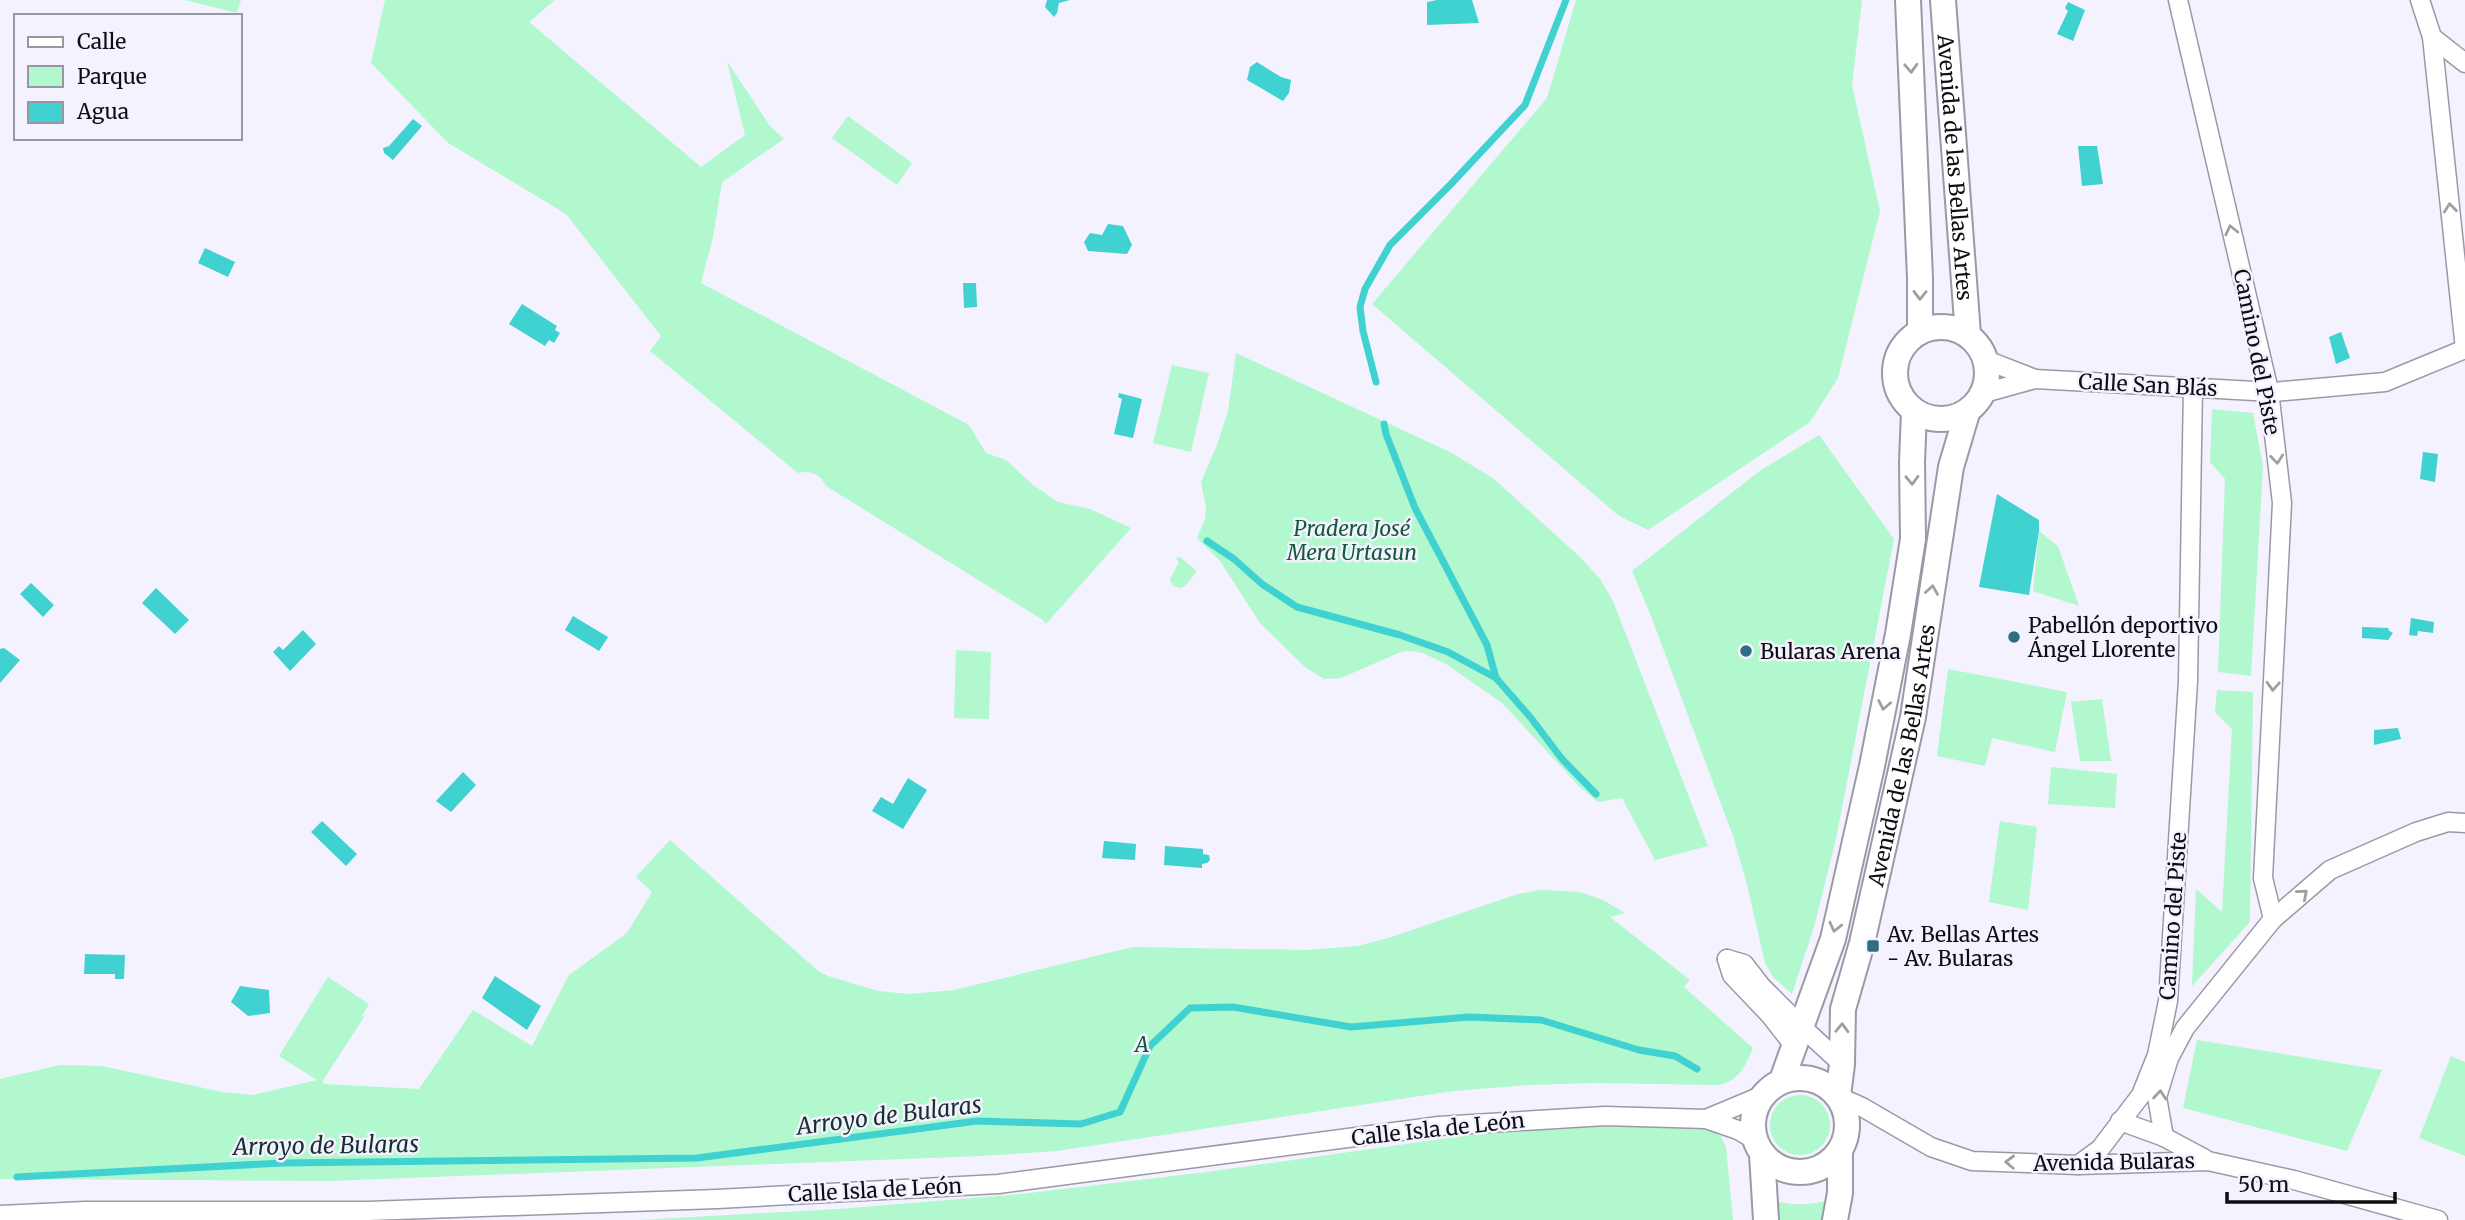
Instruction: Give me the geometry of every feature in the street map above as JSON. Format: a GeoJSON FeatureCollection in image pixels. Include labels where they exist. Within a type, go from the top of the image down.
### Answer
{"type":"FeatureCollection","features":[{"type":"Feature","properties":{"kind":"street","name":"Avenida de las Bellas Artes"},"geometry":{"type":"LineString","coordinates":[[1908,0],[1920,331]]}},
{"type":"Feature","properties":{"kind":"street","name":"Avenida de las Bellas Artes"},"geometry":{"type":"LineString","coordinates":[[1943,0],[1968,335]]}},
{"type":"Feature","properties":{"kind":"street","name":"Camino del Piste"},"geometry":{"type":"LineString","coordinates":[[2178,0],[2269,391],[2282,503],[2263,878],[2273,919]]}},
{"type":"Feature","properties":{"kind":"street"},"geometry":{"type":"LineString","coordinates":[[2420,0],[2432,37],[2465,349]]}},
{"type":"Feature","properties":{"kind":"street"},"geometry":{"type":"LineString","coordinates":[[2432,37],[2465,63]]}},
{"type":"Feature","properties":{"kind":"street"},"geometry":{"type":"LineString","coordinates":[[1945,327],[1968,335],[1979,346],[1986,360],[1988,377],[1984,393],[1967,413],[1940,421],[1914,412],[1899,394],[1894,370],[1902,347],[1920,331],[1945,327]]}},
{"type":"Feature","properties":{"kind":"street","name":"Calle San Blás"},"geometry":{"type":"LineString","coordinates":[[1984,393],[2035,379],[2269,391],[2385,382],[2465,349]]}},
{"type":"Feature","properties":{"kind":"street","name":"Calle San Blás"},"geometry":{"type":"LineString","coordinates":[[1986,360],[2035,379]]}},
{"type":"Feature","properties":{"kind":"street","name":"Camino del Piste"},"geometry":{"type":"LineString","coordinates":[[2078,1165],[2100,1149],[2141,1095],[2157,1055],[2168,1001],[2188,681],[2193,387]]}},
{"type":"Feature","properties":{"kind":"street","name":"Avenida de las Bellas Artes"},"geometry":{"type":"LineString","coordinates":[[1782,1080],[1833,939],[1898,634],[1913,539],[1914,412]]}},
{"type":"Feature","properties":{"kind":"street","name":"Avenida de las Bellas Artes"},"geometry":{"type":"LineString","coordinates":[[1838,1097],[1842,1064],[1843,1009],[1862,943],[1913,718],[1951,467],[1967,413]]}},
{"type":"Feature","properties":{"kind":"street"},"geometry":{"type":"LineString","coordinates":[[2164,1137],[2157,1097],[2169,1058],[2185,1028],[2273,919],[2330,870],[2416,832],[2448,822],[2465,823]]}},
{"type":"Feature","properties":{"kind":"street"},"geometry":{"type":"LineString","coordinates":[[1799,1037],[1842,1064]]}},
{"type":"Feature","properties":{"kind":"street"},"geometry":{"type":"LineString","coordinates":[[1758,1147],[1776,1166],[1792,1172],[1811,1171],[1827,1164],[1840,1152],[1846,1139],[1846,1110],[1826,1085],[1812,1078],[1782,1080],[1761,1096],[1754,1110],[1752,1125],[1758,1147],[1766,1220]]}},
{"type":"Feature","properties":{"kind":"street","name":"Calle Isla de León"},"geometry":{"type":"LineString","coordinates":[[1706,1119],[1761,1096]]}},
{"type":"Feature","properties":{"kind":"street","name":"Avenida Bularas"},"geometry":{"type":"LineString","coordinates":[[1838,1097],[1862,1107],[1931,1147],[1972,1161],[2078,1165],[2208,1161],[2294,1180],[2438,1220]]}},
{"type":"Feature","properties":{"kind":"street","name":"Calle Isla de León"},"geometry":{"type":"LineString","coordinates":[[0,1215],[40,1212],[368,1211],[717,1199],[998,1184],[1439,1126],[1605,1116],[1706,1119],[1738,1130],[1758,1147]]}},
{"type":"Feature","properties":{"kind":"street"},"geometry":{"type":"LineString","coordinates":[[2120,1121],[2164,1137],[2208,1161]]}},
{"type":"Feature","properties":{"kind":"street"},"geometry":{"type":"LineString","coordinates":[[1835,1220],[1840,1192],[1840,1152]]}},
{"type":"Feature","properties":{"kind":"street","name":"Calle Isla de León"},"geometry":{"type":"LineString","coordinates":[[0,1208],[40,1212]]}},
{"type":"Feature","properties":{"kind":"green space"},"geometry":{"type":"Polygon","coordinates":[[[185,0],[241,0],[237,13],[185,0]]]}},
{"type":"Feature","properties":{"kind":"green space"},"geometry":{"type":"Polygon","coordinates":[[[385,0],[555,0],[529,22],[701,167],[745,135],[727,61],[770,126],[784,139],[722,182],[713,237],[701,283],[969,425],[986,453],[1006,460],[1033,485],[1058,502],[1090,509],[1131,528],[1046,624],[826,486],[818,476],[807,472],[798,473],[650,351],[661,336],[566,214],[448,143],[371,63],[385,0]]]}},
{"type":"Feature","properties":{"kind":"green space"},"geometry":{"type":"Polygon","coordinates":[[[1576,0],[1862,0],[1852,85],[1880,211],[1838,378],[1810,422],[1648,530],[1619,516],[1372,304],[1547,98],[1576,0]]]}},
{"type":"Feature","properties":{"kind":"green space"},"geometry":{"type":"Polygon","coordinates":[[[848,116],[912,163],[897,185],[832,138],[848,116]]]}},
{"type":"Feature","properties":{"kind":"green space","name":"Pradera José Mera Urtasun"},"geometry":{"type":"Polygon","coordinates":[[[1236,353],[1452,453],[1494,479],[1581,558],[1600,579],[1613,601],[1708,846],[1655,860],[1622,798],[1598,802],[1579,786],[1502,703],[1446,664],[1423,653],[1401,652],[1341,678],[1324,679],[1305,667],[1260,623],[1220,561],[1197,538],[1205,519],[1206,507],[1201,482],[1228,411],[1236,353]]]}},
{"type":"Feature","properties":{"kind":"green space"},"geometry":{"type":"Polygon","coordinates":[[[1172,365],[1209,373],[1191,452],[1153,443],[1172,365]]]}},
{"type":"Feature","properties":{"kind":"green space"},"geometry":{"type":"Polygon","coordinates":[[[2212,409],[2253,413],[2263,466],[2251,676],[2218,672],[2225,479],[2210,462],[2212,409]]]}},
{"type":"Feature","properties":{"kind":"green space"},"geometry":{"type":"Polygon","coordinates":[[[1819,435],[1894,539],[1836,839],[1814,927],[1792,994],[1773,977],[1765,963],[1733,836],[1632,571],[1761,470],[1819,435]]]}},
{"type":"Feature","properties":{"kind":"green space"},"geometry":{"type":"Polygon","coordinates":[[[2039,531],[2058,546],[2079,606],[2033,591],[2039,531]]]}},
{"type":"Feature","properties":{"kind":"green space"},"geometry":{"type":"Polygon","coordinates":[[[1180,557],[1197,571],[1181,588],[1173,586],[1170,579],[1179,562],[1176,558],[1180,557]]]}},
{"type":"Feature","properties":{"kind":"green space"},"geometry":{"type":"Polygon","coordinates":[[[956,650],[991,652],[989,719],[954,718],[956,650]]]}},
{"type":"Feature","properties":{"kind":"green space"},"geometry":{"type":"Polygon","coordinates":[[[1948,669],[2067,692],[2055,752],[1992,738],[1985,766],[1937,756],[1948,669]]]}},
{"type":"Feature","properties":{"kind":"green space"},"geometry":{"type":"Polygon","coordinates":[[[2217,690],[2253,692],[2250,922],[2192,986],[2196,889],[2222,912],[2232,729],[2215,712],[2217,690]]]}},
{"type":"Feature","properties":{"kind":"green space"},"geometry":{"type":"Polygon","coordinates":[[[2102,699],[2111,761],[2080,761],[2071,702],[2102,699]]]}},
{"type":"Feature","properties":{"kind":"green space"},"geometry":{"type":"Polygon","coordinates":[[[2051,767],[2117,774],[2115,808],[2048,804],[2051,767]]]}},
{"type":"Feature","properties":{"kind":"green space"},"geometry":{"type":"Polygon","coordinates":[[[2000,821],[2037,827],[2028,910],[1989,902],[2000,821]]]}},
{"type":"Feature","properties":{"kind":"green space","name":"A"},"geometry":{"type":"Polygon","coordinates":[[[670,840],[817,970],[878,991],[910,994],[954,990],[1133,947],[1308,950],[1358,946],[1518,894],[1541,890],[1580,892],[1603,900],[1625,913],[1610,917],[1690,980],[1684,987],[1753,1048],[1737,1076],[1719,1085],[1594,1083],[1453,1091],[1057,1151],[329,1181],[0,1179],[0,1079],[60,1065],[102,1066],[222,1092],[253,1095],[317,1080],[279,1056],[328,977],[369,1004],[362,1016],[364,1017],[322,1082],[325,1084],[419,1089],[473,1010],[532,1046],[569,975],[627,933],[652,892],[636,877],[670,840]]]}},
{"type":"Feature","properties":{"kind":"green space"},"geometry":{"type":"Polygon","coordinates":[[[2197,1040],[2382,1070],[2347,1151],[2183,1108],[2197,1040]]]}},
{"type":"Feature","properties":{"kind":"green space"},"geometry":{"type":"Polygon","coordinates":[[[2451,1056],[2465,1062],[2465,1156],[2419,1138],[2451,1056]]]}},
{"type":"Feature","properties":{"kind":"green space"},"geometry":{"type":"Polygon","coordinates":[[[1800,1095],[1821,1104],[1830,1125],[1821,1146],[1800,1155],[1779,1146],[1770,1125],[1779,1104],[1800,1095]]]}},
{"type":"Feature","properties":{"kind":"green space"},"geometry":{"type":"Polygon","coordinates":[[[1553,1127],[1706,1128],[1721,1136],[1726,1147],[1733,1220],[639,1220],[838,1209],[1021,1194],[1207,1172],[1491,1132],[1553,1127]]]}},
{"type":"Feature","properties":{"kind":"green space"},"geometry":{"type":"Polygon","coordinates":[[[1830,1200],[1826,1220],[1776,1220],[1775,1201],[1803,1204],[1830,1200]]]}},
{"type":"Feature","properties":{"kind":"water"},"geometry":{"type":"Polygon","coordinates":[[[1047,0],[1070,0],[1059,3],[1054,17],[1045,7],[1047,0]]]}},
{"type":"Feature","properties":{"kind":"water"},"geometry":{"type":"Polygon","coordinates":[[[1472,0],[1479,23],[1427,25],[1427,2],[1472,0]]]}},
{"type":"Feature","properties":{"kind":"water"},"geometry":{"type":"Polygon","coordinates":[[[2068,2],[2085,10],[2073,41],[2057,34],[2068,11],[2065,8],[2068,2]]]}},
{"type":"Feature","properties":{"kind":"water"},"geometry":{"type":"Polygon","coordinates":[[[1257,62],[1291,80],[1289,93],[1283,101],[1247,80],[1250,67],[1257,62]]]}},
{"type":"Feature","properties":{"kind":"water"},"geometry":{"type":"Polygon","coordinates":[[[413,119],[422,126],[393,160],[384,153],[383,148],[389,146],[413,119]]]}},
{"type":"Feature","properties":{"kind":"water"},"geometry":{"type":"Polygon","coordinates":[[[2078,146],[2097,146],[2103,184],[2082,186],[2078,146]]]}},
{"type":"Feature","properties":{"kind":"water"},"geometry":{"type":"Polygon","coordinates":[[[1108,224],[1123,226],[1132,245],[1127,254],[1088,251],[1084,242],[1090,233],[1102,235],[1108,224]]]}},
{"type":"Feature","properties":{"kind":"water"},"geometry":{"type":"Polygon","coordinates":[[[205,248],[235,262],[228,277],[198,263],[205,248]]]}},
{"type":"Feature","properties":{"kind":"water"},"geometry":{"type":"Polygon","coordinates":[[[963,283],[976,283],[977,307],[964,308],[963,283]]]}},
{"type":"Feature","properties":{"kind":"water"},"geometry":{"type":"Polygon","coordinates":[[[522,304],[557,326],[555,330],[560,333],[554,343],[549,340],[545,346],[509,324],[522,304]]]}},
{"type":"Feature","properties":{"kind":"water"},"geometry":{"type":"Polygon","coordinates":[[[2341,332],[2350,358],[2336,364],[2329,337],[2341,332]]]}},
{"type":"Feature","properties":{"kind":"water"},"geometry":{"type":"Polygon","coordinates":[[[1119,393],[1142,399],[1133,438],[1114,434],[1122,399],[1118,397],[1119,393]]]}},
{"type":"Feature","properties":{"kind":"water"},"geometry":{"type":"Polygon","coordinates":[[[2423,452],[2438,454],[2435,482],[2420,479],[2423,452]]]}},
{"type":"Feature","properties":{"kind":"water"},"geometry":{"type":"Polygon","coordinates":[[[1997,494],[2039,520],[2029,595],[1979,587],[1997,494]]]}},
{"type":"Feature","properties":{"kind":"water"},"geometry":{"type":"Polygon","coordinates":[[[31,583],[54,605],[43,617],[20,594],[31,583]]]}},
{"type":"Feature","properties":{"kind":"water"},"geometry":{"type":"Polygon","coordinates":[[[156,588],[189,620],[175,634],[142,603],[156,588]]]}},
{"type":"Feature","properties":{"kind":"water"},"geometry":{"type":"Polygon","coordinates":[[[573,616],[608,637],[599,651],[565,630],[573,616]]]}},
{"type":"Feature","properties":{"kind":"water"},"geometry":{"type":"Polygon","coordinates":[[[2411,618],[2434,622],[2433,633],[2418,631],[2417,636],[2409,635],[2411,618]]]}},
{"type":"Feature","properties":{"kind":"water"},"geometry":{"type":"Polygon","coordinates":[[[2362,627],[2389,628],[2393,633],[2388,640],[2362,638],[2362,627]]]}},
{"type":"Feature","properties":{"kind":"water"},"geometry":{"type":"Polygon","coordinates":[[[303,630],[316,644],[290,671],[273,652],[279,646],[283,650],[303,630]]]}},
{"type":"Feature","properties":{"kind":"water"},"geometry":{"type":"Polygon","coordinates":[[[4,648],[20,660],[0,683],[0,649],[4,648]]]}},
{"type":"Feature","properties":{"kind":"water"},"geometry":{"type":"Polygon","coordinates":[[[2398,728],[2401,739],[2374,745],[2374,730],[2398,728]]]}},
{"type":"Feature","properties":{"kind":"water"},"geometry":{"type":"Polygon","coordinates":[[[463,772],[476,785],[451,812],[436,801],[463,772]]]}},
{"type":"Feature","properties":{"kind":"water"},"geometry":{"type":"Polygon","coordinates":[[[908,778],[927,790],[903,829],[872,811],[881,797],[893,804],[908,778]]]}},
{"type":"Feature","properties":{"kind":"water"},"geometry":{"type":"Polygon","coordinates":[[[322,821],[357,854],[346,866],[311,832],[322,821]]]}},
{"type":"Feature","properties":{"kind":"water"},"geometry":{"type":"Polygon","coordinates":[[[1104,841],[1136,844],[1135,860],[1102,858],[1104,841]]]}},
{"type":"Feature","properties":{"kind":"water"},"geometry":{"type":"Polygon","coordinates":[[[1165,846],[1203,849],[1203,854],[1209,855],[1210,860],[1202,864],[1202,868],[1164,865],[1165,846]]]}},
{"type":"Feature","properties":{"kind":"water"},"geometry":{"type":"Polygon","coordinates":[[[85,954],[125,955],[124,979],[115,979],[115,974],[84,974],[85,954]]]}},
{"type":"Feature","properties":{"kind":"water"},"geometry":{"type":"Polygon","coordinates":[[[495,976],[541,1006],[527,1030],[482,998],[495,976]]]}},
{"type":"Feature","properties":{"kind":"water"},"geometry":{"type":"Polygon","coordinates":[[[240,986],[269,990],[270,1013],[248,1016],[231,1002],[240,986]]]}},
{"type":"Feature","properties":{"kind":"waterway"},"geometry":{"type":"LineString","coordinates":[[1376,382],[1360,307],[1365,289],[1390,245],[1525,105],[1566,0]]}},
{"type":"Feature","properties":{"kind":"waterway"},"geometry":{"type":"LineString","coordinates":[[1384,424],[1415,508],[1487,645],[1496,678]]}},
{"type":"Feature","properties":{"kind":"waterway"},"geometry":{"type":"LineString","coordinates":[[1207,541],[1234,559],[1262,584],[1297,607],[1400,635],[1448,652],[1496,678],[1562,759],[1596,794]]}},
{"type":"Feature","properties":{"kind":"waterway","name":"Arroyo de Bularas"},"geometry":{"type":"LineString","coordinates":[[17,1177],[282,1163],[697,1158],[977,1121],[1081,1124],[1120,1112],[1150,1046],[1190,1008],[1233,1007],[1351,1027],[1469,1017],[1541,1020],[1639,1050],[1675,1056],[1697,1069]]}},
{"type":"Feature","properties":{"kind":"place","name":"Pabellón deportivo Ángel Llorente"},"geometry":{"type":"Point","coordinates":[2014,637]}},
{"type":"Feature","properties":{"kind":"place","name":"Bularas Arena"},"geometry":{"type":"Point","coordinates":[1746,651]}},
{"type":"Feature","properties":{"kind":"place","name":"Av. Bellas Artes - Av. Bularas"},"geometry":{"type":"Point","coordinates":[1873,946]}}]}
